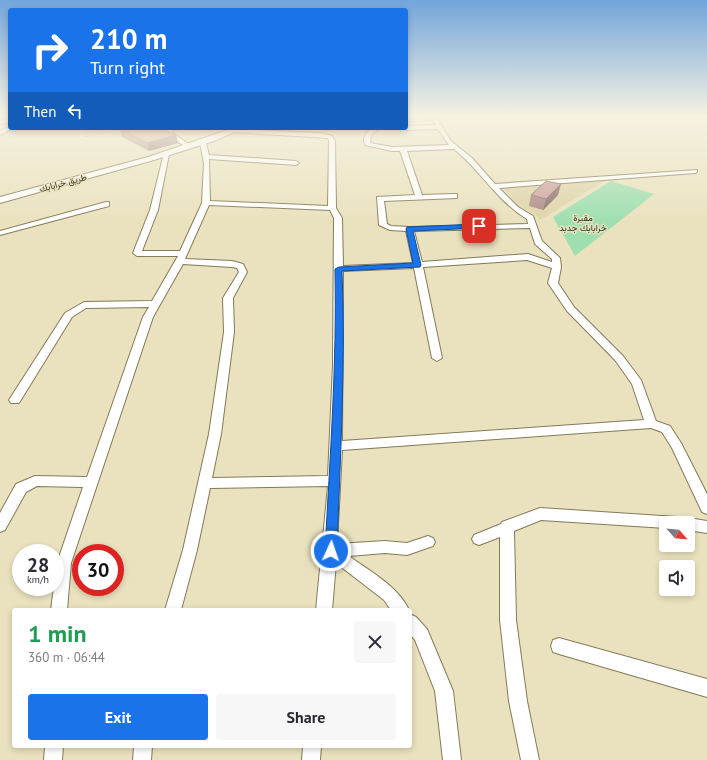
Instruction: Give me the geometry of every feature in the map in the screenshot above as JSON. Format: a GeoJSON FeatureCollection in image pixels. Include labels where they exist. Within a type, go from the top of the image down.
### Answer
{"type":"FeatureCollection","features":[{"type":"Feature","properties":{"kind":"main road","name":"طريق خرابابك"},"geometry":{"type":"LineString","coordinates":[[0,200],[174,151]]}},
{"type":"Feature","properties":{"kind":"street"},"geometry":{"type":"LineString","coordinates":[[59,608],[64,563],[148,317],[182,258],[206,202],[205,151]]}},
{"type":"Feature","properties":{"kind":"street"},"geometry":{"type":"LineString","coordinates":[[324,608],[331,551],[336,446],[340,301],[338,218],[332,208],[332,151]]}},
{"type":"Feature","properties":{"kind":"street"},"geometry":{"type":"LineString","coordinates":[[405,151],[419,197]]}},
{"type":"Feature","properties":{"kind":"street"},"geometry":{"type":"LineString","coordinates":[[460,151],[470,158],[515,209],[530,218],[538,242],[556,258],[557,267],[553,283],[570,309],[619,358],[637,383],[651,424]]}},
{"type":"Feature","properties":{"kind":"street"},"geometry":{"type":"LineString","coordinates":[[166,154],[154,210],[137,253],[232,264],[240,266],[244,272],[228,298],[230,332],[215,434],[190,550],[174,608]]}},
{"type":"Feature","properties":{"kind":"street"},"geometry":{"type":"LineString","coordinates":[[206,157],[296,163]]}},
{"type":"Feature","properties":{"kind":"street"},"geometry":{"type":"LineString","coordinates":[[494,186],[695,171]]}},
{"type":"Feature","properties":{"kind":"street"},"geometry":{"type":"LineString","coordinates":[[454,196],[380,199],[383,225],[390,228],[409,229],[533,226]]}},
{"type":"Feature","properties":{"kind":"street"},"geometry":{"type":"LineString","coordinates":[[206,202],[332,208]]}},
{"type":"Feature","properties":{"kind":"street"},"geometry":{"type":"LineString","coordinates":[[0,233],[106,204]]}},
{"type":"Feature","properties":{"kind":"street"},"geometry":{"type":"LineString","coordinates":[[409,229],[418,265],[436,358]]}},
{"type":"Feature","properties":{"kind":"street"},"geometry":{"type":"LineString","coordinates":[[528,258],[538,242]]}},
{"type":"Feature","properties":{"kind":"street"},"geometry":{"type":"LineString","coordinates":[[339,269],[528,258],[557,267]]}},
{"type":"Feature","properties":{"kind":"street"},"geometry":{"type":"LineString","coordinates":[[15,400],[68,315],[84,305],[155,304]]}},
{"type":"Feature","properties":{"kind":"street"},"geometry":{"type":"LineString","coordinates":[[336,446],[651,424],[666,429],[677,446],[707,508]]}},
{"type":"Feature","properties":{"kind":"street"},"geometry":{"type":"LineString","coordinates":[[0,526],[6,512],[21,488],[35,481],[92,482]]}},
{"type":"Feature","properties":{"kind":"street"},"geometry":{"type":"LineString","coordinates":[[204,483],[334,481]]}},
{"type":"Feature","properties":{"kind":"street"},"geometry":{"type":"LineString","coordinates":[[478,539],[507,526],[540,514],[659,522]]}},
{"type":"Feature","properties":{"kind":"street"},"geometry":{"type":"LineString","coordinates":[[695,525],[707,527]]}},
{"type":"Feature","properties":{"kind":"street"},"geometry":{"type":"LineString","coordinates":[[507,526],[508,620],[518,701],[530,760]]}},
{"type":"Feature","properties":{"kind":"street"},"geometry":{"type":"LineString","coordinates":[[331,551],[385,547],[407,549],[428,542]]}},
{"type":"Feature","properties":{"kind":"street"},"geometry":{"type":"LineString","coordinates":[[331,551],[389,596],[399,608]]}},
{"type":"Feature","properties":{"kind":"street"},"geometry":{"type":"LineString","coordinates":[[412,624],[421,635],[444,691],[452,760]]}},
{"type":"Feature","properties":{"kind":"street"},"geometry":{"type":"LineString","coordinates":[[559,646],[707,688]]}},
{"type":"Feature","properties":{"kind":"street"},"geometry":{"type":"LineString","coordinates":[[53,760],[54,748]]}},
{"type":"Feature","properties":{"kind":"street"},"geometry":{"type":"LineString","coordinates":[[142,760],[143,748]]}},
{"type":"Feature","properties":{"kind":"street"},"geometry":{"type":"LineString","coordinates":[[311,760],[312,748]]}},
{"type":"Feature","properties":{"kind":"shaded area"},"geometry":{"type":"Polygon","coordinates":[[[604,181],[540,220],[533,213],[519,207],[503,188],[604,181]]]}},
{"type":"Feature","properties":{"kind":"green space","name":"مقبرة خرابابك جدبد"},"geometry":{"type":"Polygon","coordinates":[[[611,181],[654,194],[575,256],[553,217],[611,181]]]}},
{"type":"Feature","properties":{"kind":"building"},"geometry":{"type":"Polygon","coordinates":[[[546,181],[561,184],[546,199],[531,195],[546,181]]]}},
{"type":"Feature","properties":{"kind":"route"},"geometry":{"type":"LineString","coordinates":[[331,551],[336,446],[337,364],[340,301],[339,269],[418,265],[409,229],[479,226]]}}]}
